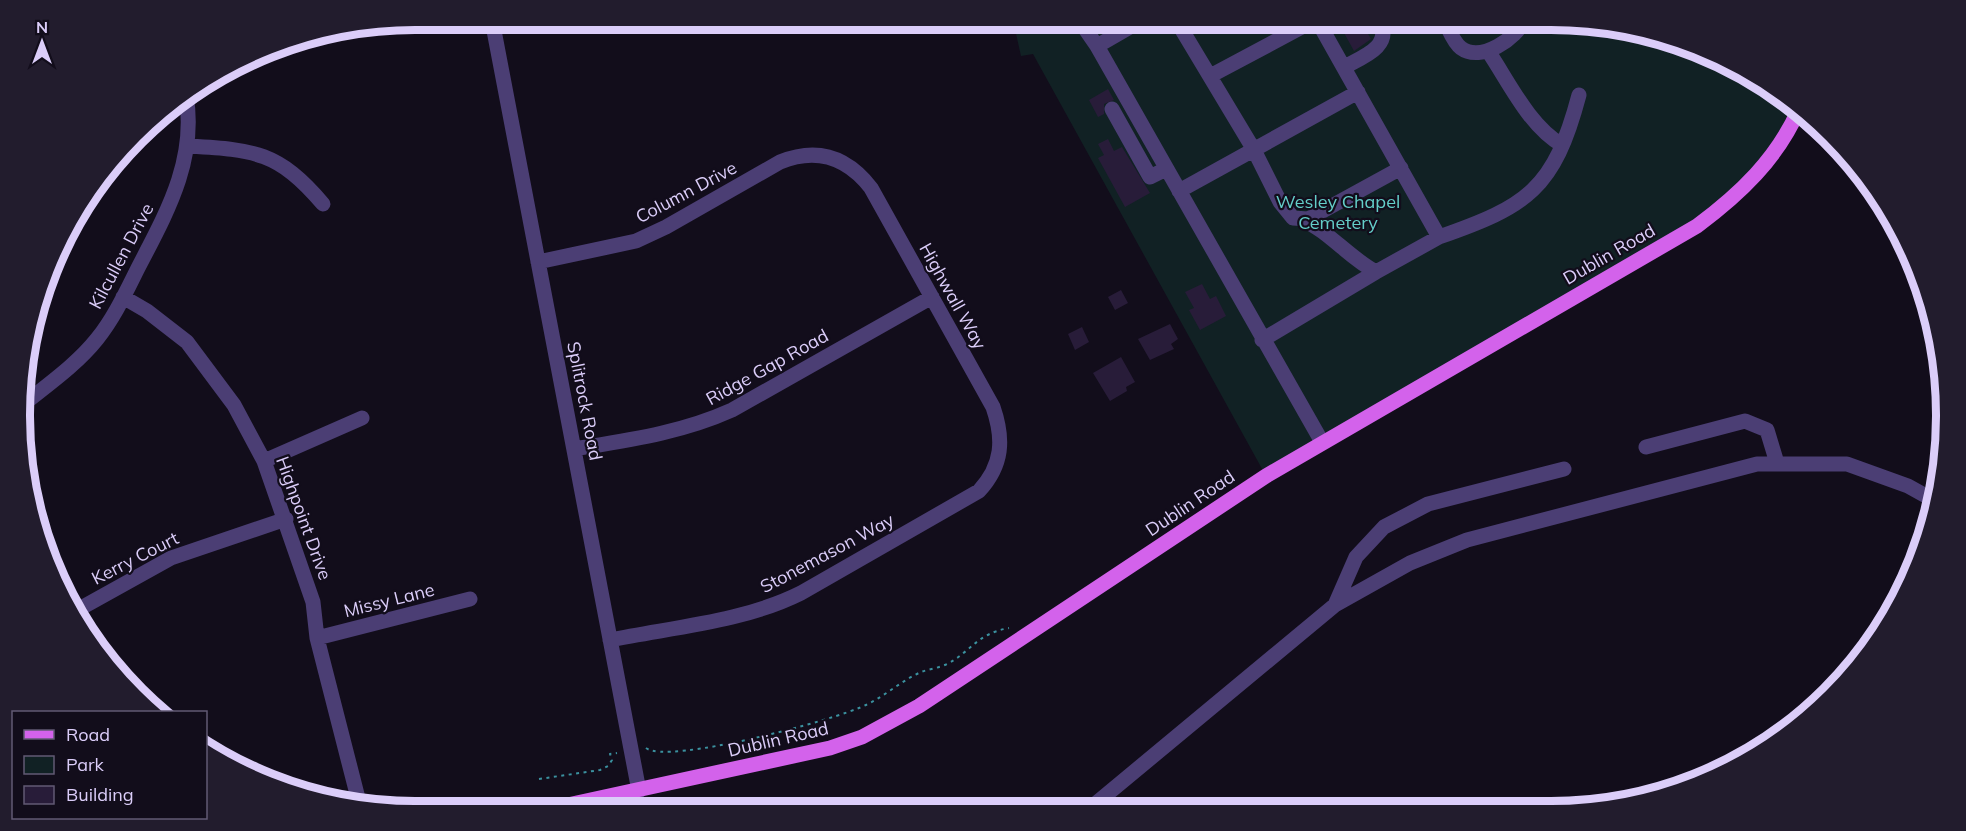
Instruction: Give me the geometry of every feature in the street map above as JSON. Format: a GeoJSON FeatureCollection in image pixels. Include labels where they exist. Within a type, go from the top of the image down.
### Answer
{"type":"FeatureCollection","features":[{"type":"Feature","properties":{"kind":"main road","name":"Dublin Road"},"geometry":{"type":"LineString","coordinates":[[590,801],[798,757],[862,737],[919,706],[1266,476],[1697,226],[1736,195],[1762,169],[1779,148],[1795,118]]}},
{"type":"Feature","properties":{"kind":"street","name":"Splitrock Road"},"geometry":{"type":"LineString","coordinates":[[494,30],[639,791]]}},
{"type":"Feature","properties":{"kind":"street"},"geometry":{"type":"LineString","coordinates":[[1086,30],[1322,442]]}},
{"type":"Feature","properties":{"kind":"street"},"geometry":{"type":"LineString","coordinates":[[1097,46],[1125,30]]}},
{"type":"Feature","properties":{"kind":"street"},"geometry":{"type":"LineString","coordinates":[[1182,30],[1254,150],[1286,213],[1313,224],[1350,257],[1376,272]]}},
{"type":"Feature","properties":{"kind":"street"},"geometry":{"type":"LineString","coordinates":[[1210,76],[1299,30]]}},
{"type":"Feature","properties":{"kind":"street"},"geometry":{"type":"LineString","coordinates":[[1324,30],[1439,237]]}},
{"type":"Feature","properties":{"kind":"street"},"geometry":{"type":"LineString","coordinates":[[1344,67],[1378,47],[1384,37],[1384,30]]}},
{"type":"Feature","properties":{"kind":"street"},"geometry":{"type":"LineString","coordinates":[[1450,30],[1460,47],[1473,53],[1488,51],[1517,30]]}},
{"type":"Feature","properties":{"kind":"street"},"geometry":{"type":"LineString","coordinates":[[1488,51],[1537,125],[1550,138],[1562,145]]}},
{"type":"Feature","properties":{"kind":"street"},"geometry":{"type":"LineString","coordinates":[[1179,191],[1358,92]]}},
{"type":"Feature","properties":{"kind":"street"},"geometry":{"type":"LineString","coordinates":[[1262,340],[1439,237],[1509,209],[1532,194],[1554,168],[1579,95]]}},
{"type":"Feature","properties":{"kind":"street","name":"Kilcullen Drive"},"geometry":{"type":"LineString","coordinates":[[31,398],[76,361],[97,339],[123,297],[173,200],[183,173],[188,146],[186,106]]}},
{"type":"Feature","properties":{"kind":"street"},"geometry":{"type":"LineString","coordinates":[[1134,112],[1115,115],[1150,177],[1166,169]]}},
{"type":"Feature","properties":{"kind":"street"},"geometry":{"type":"LineString","coordinates":[[188,146],[237,150],[262,155],[283,165],[301,178],[323,204]]}},
{"type":"Feature","properties":{"kind":"street","name":"Column Drive"},"geometry":{"type":"LineString","coordinates":[[538,262],[636,241],[795,156],[830,156],[847,163]]}},
{"type":"Feature","properties":{"kind":"street","name":"Highwall Way"},"geometry":{"type":"LineString","coordinates":[[847,163],[871,188],[993,407],[1001,432],[999,458]]}},
{"type":"Feature","properties":{"kind":"street"},"geometry":{"type":"LineString","coordinates":[[1301,219],[1308,219],[1401,168]]}},
{"type":"Feature","properties":{"kind":"street","name":"Highpoint Drive"},"geometry":{"type":"LineString","coordinates":[[123,297],[187,342],[234,405],[264,461],[314,602],[317,638],[358,797]]}},
{"type":"Feature","properties":{"kind":"street","name":"Ridge Gap Road"},"geometry":{"type":"LineString","coordinates":[[574,449],[672,432],[703,423],[732,410],[932,297]]}},
{"type":"Feature","properties":{"kind":"street"},"geometry":{"type":"LineString","coordinates":[[264,461],[362,417]]}},
{"type":"Feature","properties":{"kind":"street"},"geometry":{"type":"LineString","coordinates":[[1646,447],[1745,421],[1767,430],[1777,464]]}},
{"type":"Feature","properties":{"kind":"street","name":"Stonemason Way"},"geometry":{"type":"LineString","coordinates":[[610,639],[774,606],[968,498],[988,482],[999,458]]}},
{"type":"Feature","properties":{"kind":"street"},"geometry":{"type":"LineString","coordinates":[[1099,801],[1335,605],[1410,563],[1467,540],[1757,464],[1847,464],[1908,486],[1928,497]]}},
{"type":"Feature","properties":{"kind":"street"},"geometry":{"type":"LineString","coordinates":[[1335,605],[1356,557],[1384,526],[1428,504],[1564,469]]}},
{"type":"Feature","properties":{"kind":"street","name":"Kerry Court"},"geometry":{"type":"LineString","coordinates":[[82,608],[171,558],[286,519]]}},
{"type":"Feature","properties":{"kind":"street","name":"Missy Lane"},"geometry":{"type":"LineString","coordinates":[[317,638],[470,599]]}},
{"type":"Feature","properties":{"kind":"path"},"geometry":{"type":"LineString","coordinates":[[642,749],[648,748],[656,753],[689,751],[831,719],[865,706],[920,673],[947,664],[988,633],[1018,624]]}},
{"type":"Feature","properties":{"kind":"path"},"geometry":{"type":"LineString","coordinates":[[539,779],[600,770],[608,766],[612,760],[610,754],[618,753]]}},
{"type":"Feature","properties":{"kind":"green space","name":"Wesley Chapel Cemetery"},"geometry":{"type":"Polygon","coordinates":[[[1015,30],[1576,31],[1626,37],[1698,59],[1765,95],[1793,116],[1721,208],[1266,476],[1033,54],[1021,56],[1015,30]]]}},
{"type":"Feature","properties":{"kind":"building"},"geometry":{"type":"Polygon","coordinates":[[[1342,30],[1366,30],[1371,39],[1354,51],[1342,30]]]}},
{"type":"Feature","properties":{"kind":"building"},"geometry":{"type":"Polygon","coordinates":[[[1108,89],[1114,100],[1104,104],[1104,114],[1098,117],[1089,100],[1108,89]]]}},
{"type":"Feature","properties":{"kind":"building"},"geometry":{"type":"Polygon","coordinates":[[[1108,139],[1114,151],[1122,147],[1150,193],[1125,207],[1098,158],[1104,155],[1098,144],[1108,139]]]}},
{"type":"Feature","properties":{"kind":"building"},"geometry":{"type":"Polygon","coordinates":[[[1202,284],[1210,299],[1216,296],[1226,316],[1200,330],[1189,310],[1194,308],[1185,292],[1202,284]]]}},
{"type":"Feature","properties":{"kind":"building"},"geometry":{"type":"Polygon","coordinates":[[[1121,290],[1128,303],[1115,310],[1108,297],[1121,290]]]}},
{"type":"Feature","properties":{"kind":"building"},"geometry":{"type":"Polygon","coordinates":[[[1170,324],[1178,339],[1171,344],[1174,349],[1150,360],[1138,339],[1170,324]]]}},
{"type":"Feature","properties":{"kind":"building"},"geometry":{"type":"Polygon","coordinates":[[[1082,327],[1089,342],[1075,350],[1068,334],[1082,327]]]}},
{"type":"Feature","properties":{"kind":"building"},"geometry":{"type":"Polygon","coordinates":[[[1121,357],[1135,382],[1126,387],[1127,391],[1110,401],[1093,373],[1121,357]]]}}]}
